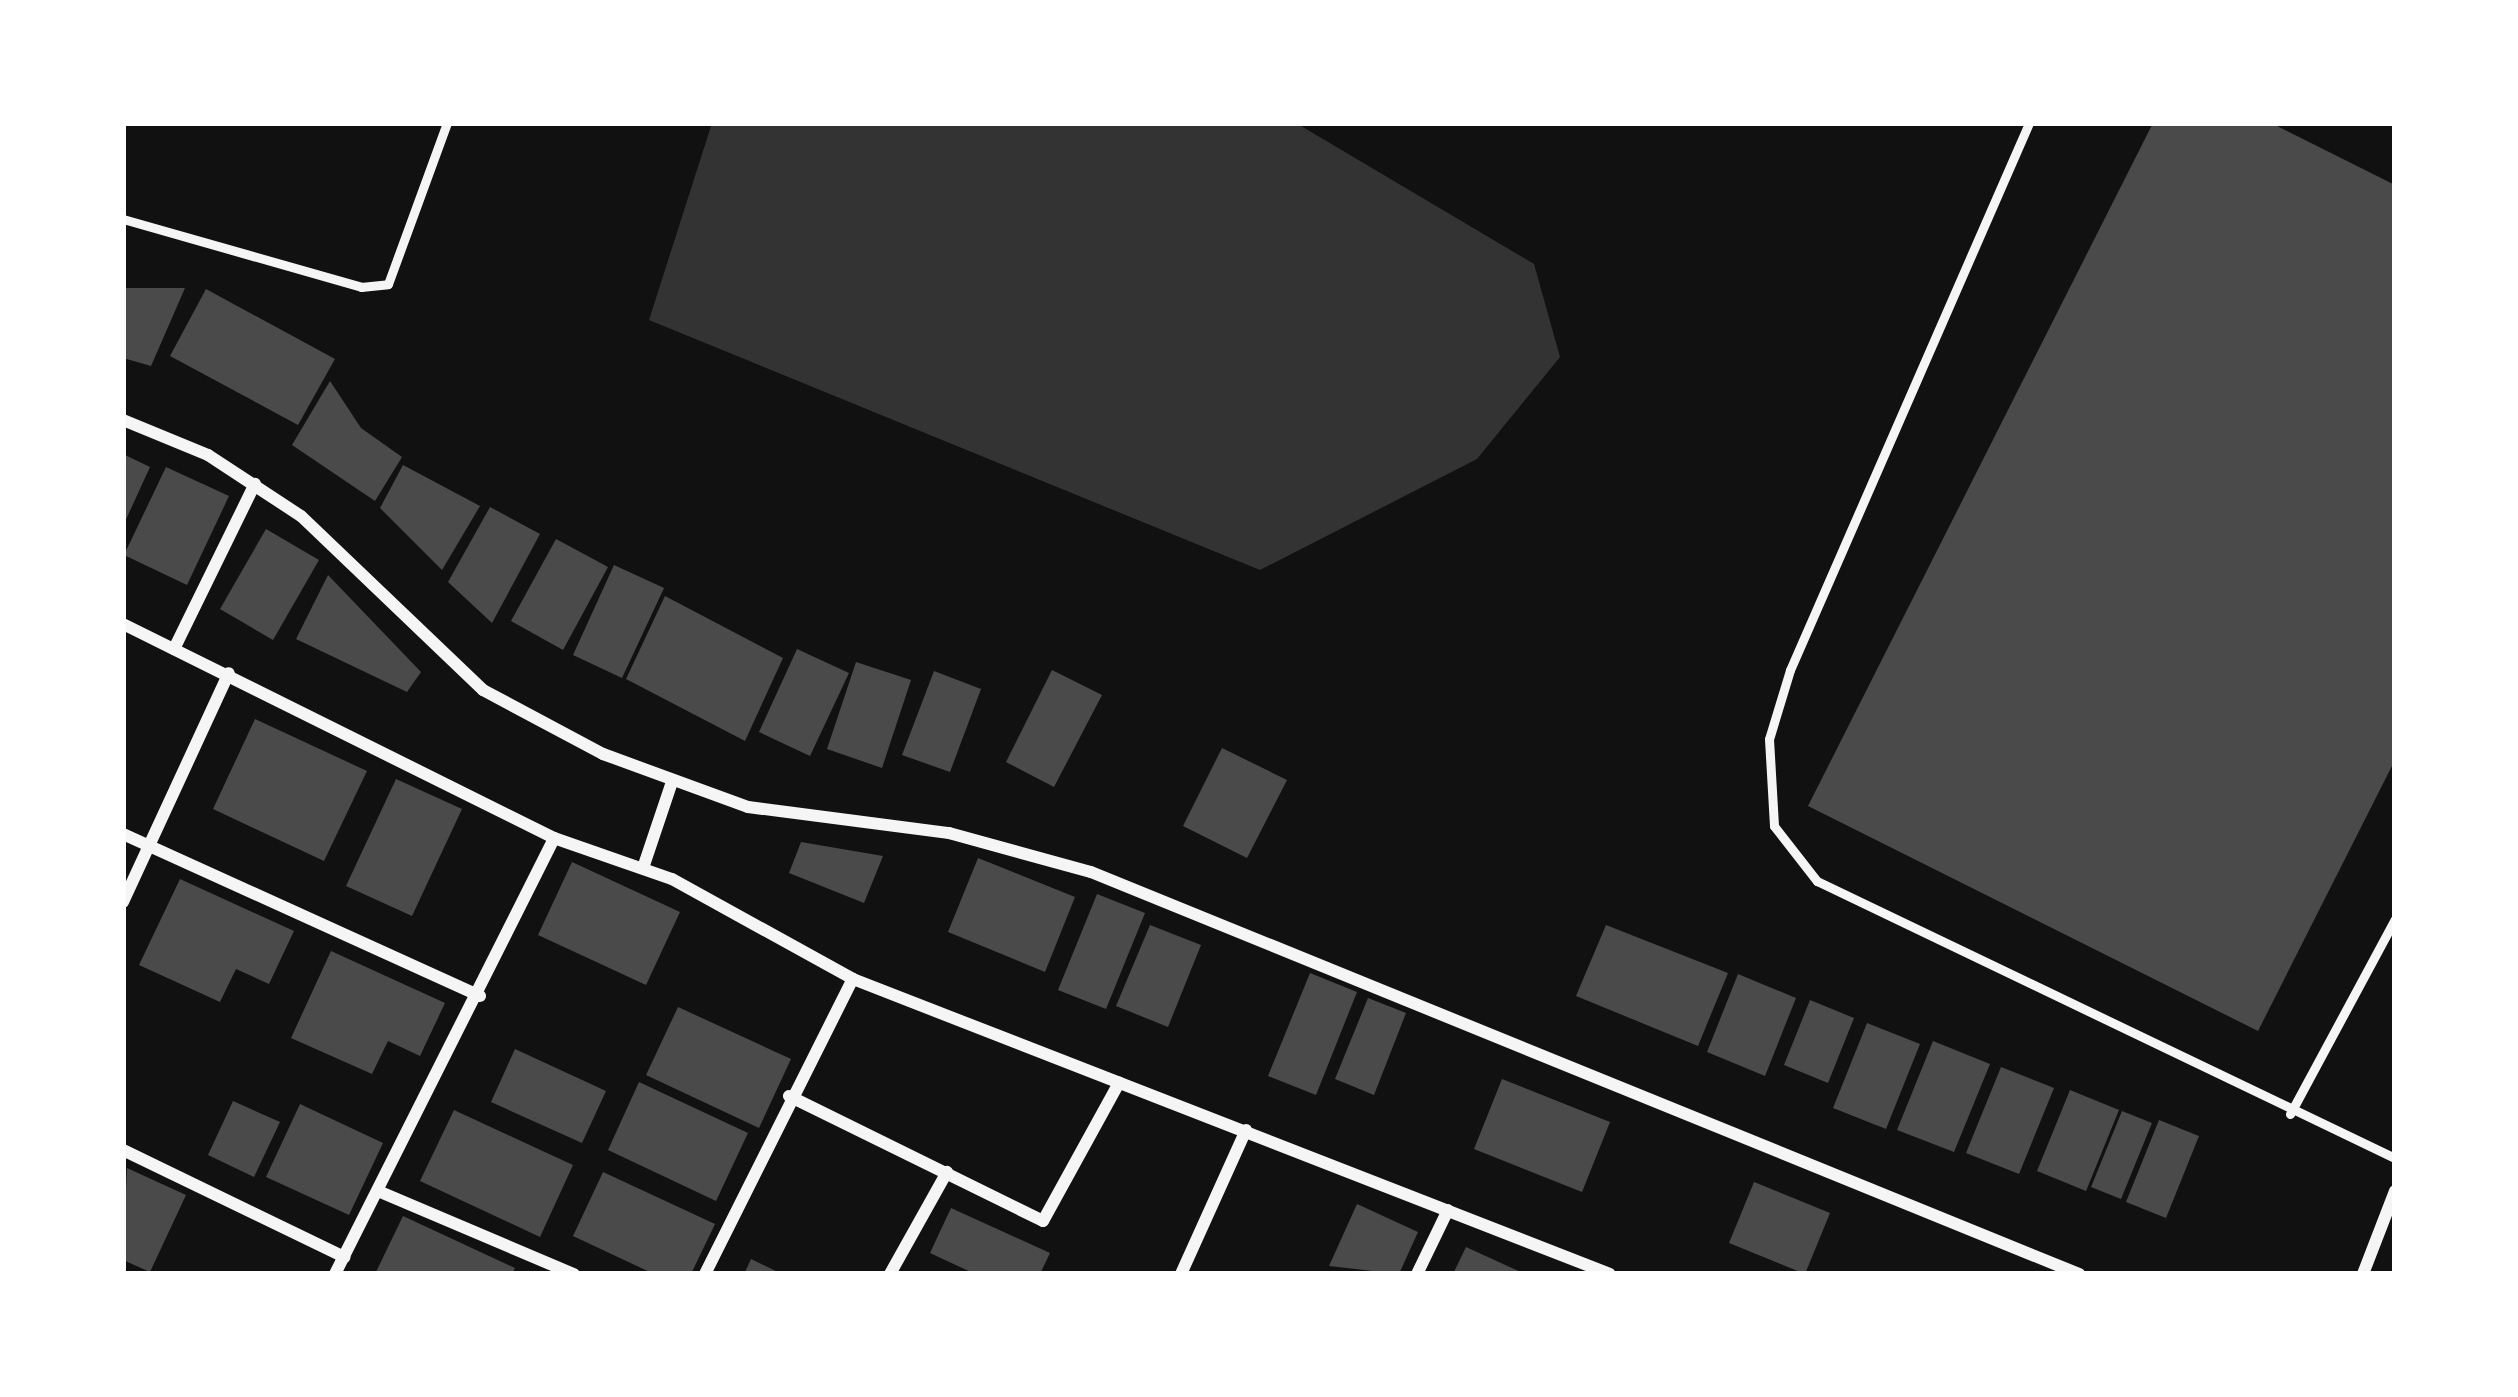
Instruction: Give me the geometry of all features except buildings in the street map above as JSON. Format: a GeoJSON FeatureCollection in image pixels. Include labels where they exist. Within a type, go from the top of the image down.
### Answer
{"type":"FeatureCollection","features":[{"type":"Feature","properties":{"kind":"street"},"geometry":{"type":"LineString","coordinates":[[123,420],[255,484],[348,556],[483,690],[672,782],[748,808],[949,833],[1091,872],[2079,1274]]}},
{"type":"Feature","properties":{"kind":"street"},"geometry":{"type":"LineString","coordinates":[[174,649],[255,484]]}},
{"type":"Feature","properties":{"kind":"street"},"geometry":{"type":"LineString","coordinates":[[123,624],[554,838],[643,868],[853,979],[1610,1274]]}},
{"type":"Feature","properties":{"kind":"street"},"geometry":{"type":"LineString","coordinates":[[123,902],[229,674]]}},
{"type":"Feature","properties":{"kind":"street"},"geometry":{"type":"LineString","coordinates":[[643,868],[672,782]]}},
{"type":"Feature","properties":{"kind":"street"},"geometry":{"type":"LineString","coordinates":[[123,834],[481,996]]}},
{"type":"Feature","properties":{"kind":"street"},"geometry":{"type":"LineString","coordinates":[[335,1274],[481,996],[554,838]]}},
{"type":"Feature","properties":{"kind":"street"},"geometry":{"type":"LineString","coordinates":[[705,1274],[789,1096],[853,979]]}},
{"type":"Feature","properties":{"kind":"street"},"geometry":{"type":"LineString","coordinates":[[789,1096],[1043,1221],[1119,1083]]}},
{"type":"Feature","properties":{"kind":"street"},"geometry":{"type":"LineString","coordinates":[[1181,1274],[1246,1130]]}},
{"type":"Feature","properties":{"kind":"street"},"geometry":{"type":"LineString","coordinates":[[123,1150],[344,1257]]}},
{"type":"Feature","properties":{"kind":"street"},"geometry":{"type":"LineString","coordinates":[[890,1274],[947,1172]]}},
{"type":"Feature","properties":{"kind":"street"},"geometry":{"type":"LineString","coordinates":[[378,1191],[574,1274]]}},
{"type":"Feature","properties":{"kind":"street"},"geometry":{"type":"LineString","coordinates":[[2363,1274],[2395,1191]]}},
{"type":"Feature","properties":{"kind":"street"},"geometry":{"type":"LineString","coordinates":[[1417,1274],[1448,1210]]}},
{"type":"Feature","properties":{"kind":"lane"},"geometry":{"type":"LineString","coordinates":[[123,219],[361,287],[388,284],[447,123]]}},
{"type":"Feature","properties":{"kind":"lane"},"geometry":{"type":"LineString","coordinates":[[2029,123],[1790,670],[1769,739],[1774,826],[1817,881],[2290,1114],[2395,1158]]}},
{"type":"Feature","properties":{"kind":"lane"},"geometry":{"type":"LineString","coordinates":[[2290,1114],[2395,919]]}},
{"type":"Feature","properties":{"kind":"shaded area"},"geometry":{"type":"Polygon","coordinates":[[[712,123],[1296,123],[1534,264],[1560,357],[1477,459],[1260,570],[649,320],[712,123]]]}}]}
